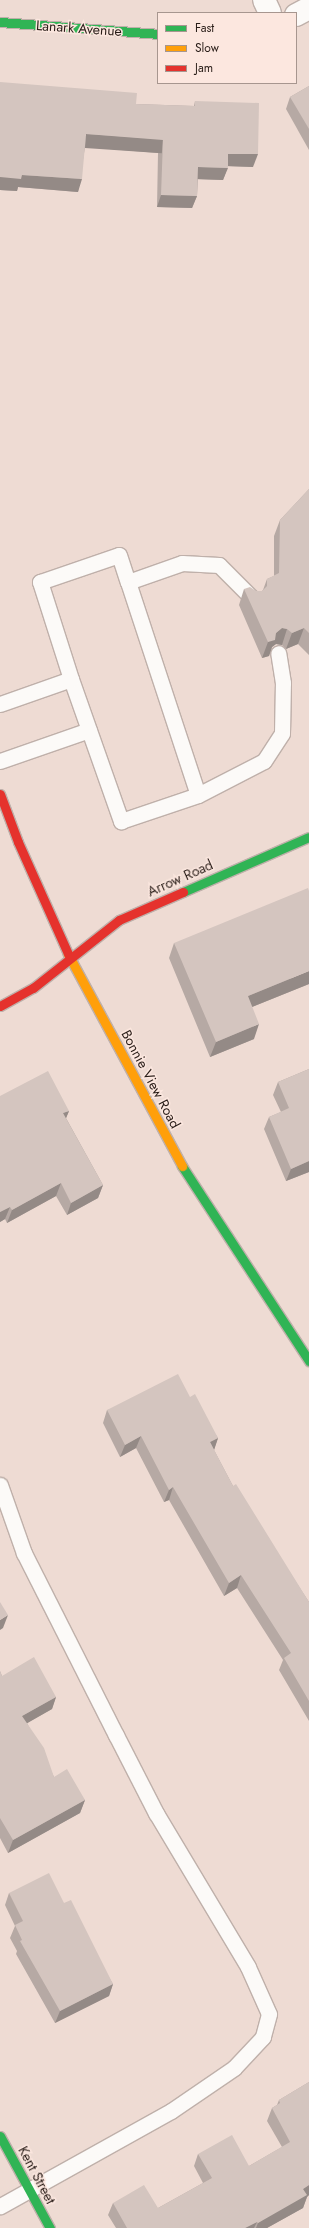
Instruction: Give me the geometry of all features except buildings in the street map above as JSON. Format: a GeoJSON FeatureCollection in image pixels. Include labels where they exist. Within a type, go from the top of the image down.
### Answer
{"type":"FeatureCollection","features":[{"type":"Feature","properties":{"kind":"street"},"geometry":{"type":"LineString","coordinates":[[264,0],[270,12]]}},
{"type":"Feature","properties":{"kind":"street"},"geometry":{"type":"LineString","coordinates":[[297,14],[309,8]]}},
{"type":"Feature","properties":{"kind":"street","name":"Lanark Avenue"},"geometry":{"type":"LineString","coordinates":[[0,22],[157,34]]}},
{"type":"Feature","properties":{"kind":"street","name":"Bonnie View Road"},"geometry":{"type":"LineString","coordinates":[[0,794],[18,842],[71,960],[188,1176],[309,1361]]}},
{"type":"Feature","properties":{"kind":"street","name":"Arrow Road"},"geometry":{"type":"LineString","coordinates":[[0,1006],[33,988],[71,960],[119,920],[309,837]]}},
{"type":"Feature","properties":{"kind":"street","name":"Kent Street"},"geometry":{"type":"LineString","coordinates":[[0,2136],[50,2228]]}},
{"type":"Feature","properties":{"kind":"lane"},"geometry":{"type":"LineString","coordinates":[[198,795],[119,555],[40,582],[71,679],[121,821],[198,795],[264,761],[282,733],[283,683],[278,653]]}},
{"type":"Feature","properties":{"kind":"lane"},"geometry":{"type":"LineString","coordinates":[[128,582],[182,563],[219,565],[253,599]]}},
{"type":"Feature","properties":{"kind":"lane"},"geometry":{"type":"LineString","coordinates":[[0,704],[71,679]]}},
{"type":"Feature","properties":{"kind":"lane"},"geometry":{"type":"LineString","coordinates":[[0,761],[89,730]]}},
{"type":"Feature","properties":{"kind":"lane"},"geometry":{"type":"LineString","coordinates":[[0,1486],[24,1553],[116,1735],[156,1813],[248,1967],[269,2014],[263,2037],[234,2068],[171,2111],[0,2206]]}},
{"type":"Feature","properties":{"kind":"traffic: fast"},"geometry":{"type":"LineString","coordinates":[[0,22],[157,34]]}},
{"type":"Feature","properties":{"kind":"traffic: fast"},"geometry":{"type":"LineString","coordinates":[[183,892],[309,837]]}},
{"type":"Feature","properties":{"kind":"traffic: fast"},"geometry":{"type":"LineString","coordinates":[[182,1166],[309,1361]]}},
{"type":"Feature","properties":{"kind":"traffic: fast"},"geometry":{"type":"LineString","coordinates":[[0,2136],[50,2228]]}},
{"type":"Feature","properties":{"kind":"traffic: slow"},"geometry":{"type":"LineString","coordinates":[[68,954],[182,1166]]}},
{"type":"Feature","properties":{"kind":"traffic: jam"},"geometry":{"type":"LineString","coordinates":[[0,794],[18,842],[68,954]]}},
{"type":"Feature","properties":{"kind":"traffic: jam"},"geometry":{"type":"LineString","coordinates":[[0,1006],[33,988],[119,920],[183,892]]}}]}
